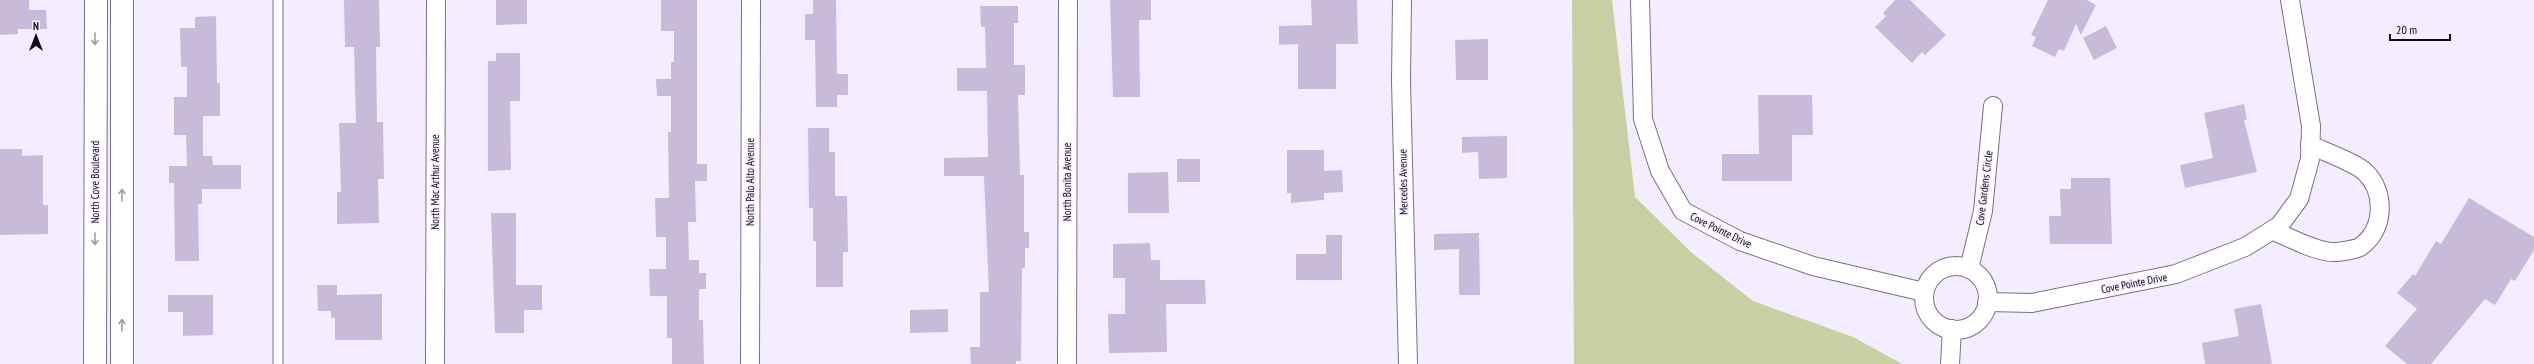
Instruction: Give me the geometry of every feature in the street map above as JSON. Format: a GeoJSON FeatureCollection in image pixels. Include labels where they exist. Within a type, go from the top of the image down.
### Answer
{"type":"FeatureCollection","features":[{"type":"Feature","properties":{"kind":"street","name":"North Cove Boulevard"},"geometry":{"type":"LineString","coordinates":[[95,364],[96,0]]}},
{"type":"Feature","properties":{"kind":"street"},"geometry":{"type":"LineString","coordinates":[[122,0],[122,364]]}},
{"type":"Feature","properties":{"kind":"street","name":"North Mac Arthur Avenue"},"geometry":{"type":"LineString","coordinates":[[435,364],[436,0]]}},
{"type":"Feature","properties":{"kind":"street","name":"North Palo Alto Avenue"},"geometry":{"type":"LineString","coordinates":[[750,364],[751,0]]}},
{"type":"Feature","properties":{"kind":"street","name":"North Bonita Avenue"},"geometry":{"type":"LineString","coordinates":[[1067,364],[1068,0]]}},
{"type":"Feature","properties":{"kind":"street","name":"Mercedes Avenue"},"geometry":{"type":"LineString","coordinates":[[1402,0],[1401,81],[1408,364]]}},
{"type":"Feature","properties":{"kind":"street","name":"Cove Pointe Drive"},"geometry":{"type":"LineString","coordinates":[[1640,0],[1642,119],[1660,171],[1683,211],[1740,241],[1812,266],[1924,292]]}},
{"type":"Feature","properties":{"kind":"street","name":"Cove Pointe Drive"},"geometry":{"type":"LineString","coordinates":[[1987,302],[2032,303],[2176,274],[2245,247],[2279,226],[2299,199],[2310,159],[2311,126],[2290,0]]}},
{"type":"Feature","properties":{"kind":"street","name":"Cove Gardens Circle"},"geometry":{"type":"LineString","coordinates":[[1969,269],[1983,211],[1993,106]]}},
{"type":"Feature","properties":{"kind":"street"},"geometry":{"type":"LineString","coordinates":[[2272,230],[2305,244],[2332,252],[2359,247],[2374,230],[2380,213],[2378,188],[2365,171],[2310,145]]}},
{"type":"Feature","properties":{"kind":"street"},"geometry":{"type":"LineString","coordinates":[[1953,266],[1969,269],[1982,278],[1987,288],[1987,302],[1980,319],[1972,326],[1952,329],[1934,321],[1924,303],[1924,292],[1931,278],[1943,268],[1953,266]]}},
{"type":"Feature","properties":{"kind":"street"},"geometry":{"type":"LineString","coordinates":[[1950,364],[1952,329]]}},
{"type":"Feature","properties":{"kind":"lane"},"geometry":{"type":"LineString","coordinates":[[278,0],[278,364]]}},
{"type":"Feature","properties":{"kind":"green space"},"geometry":{"type":"Polygon","coordinates":[[[1572,0],[1612,0],[1635,197],[1692,253],[1753,301],[1853,337],[1902,364],[1574,364],[1572,0]]]}},
{"type":"Feature","properties":{"kind":"building"},"geometry":{"type":"Polygon","coordinates":[[[0,0],[29,0],[29,10],[46,10],[47,29],[18,29],[18,34],[0,35],[0,0]]]}},
{"type":"Feature","properties":{"kind":"building"},"geometry":{"type":"Polygon","coordinates":[[[344,0],[379,0],[380,47],[376,47],[377,122],[383,122],[384,179],[378,179],[379,223],[337,224],[337,192],[341,192],[339,123],[356,123],[354,47],[345,47],[344,0]]]}},
{"type":"Feature","properties":{"kind":"building"},"geometry":{"type":"Polygon","coordinates":[[[496,0],[527,0],[527,24],[496,25],[496,0]]]}},
{"type":"Feature","properties":{"kind":"building"},"geometry":{"type":"Polygon","coordinates":[[[661,0],[697,0],[697,164],[707,164],[707,181],[695,181],[696,222],[688,222],[689,260],[699,260],[699,273],[706,273],[706,289],[699,289],[699,320],[703,320],[704,364],[672,364],[672,338],[667,338],[667,296],[650,296],[649,269],[666,269],[666,237],[656,237],[655,198],[669,198],[668,132],[671,132],[671,96],[657,96],[656,79],[671,79],[671,62],[674,62],[674,31],[661,31],[661,0]]]}},
{"type":"Feature","properties":{"kind":"building"},"geometry":{"type":"Polygon","coordinates":[[[813,0],[836,0],[837,74],[848,74],[848,95],[837,95],[837,107],[816,107],[815,40],[805,40],[805,14],[813,14],[813,0]]]}},
{"type":"Feature","properties":{"kind":"building"},"geometry":{"type":"Polygon","coordinates":[[[1110,0],[1151,0],[1151,20],[1139,20],[1140,97],[1113,97],[1110,0]]]}},
{"type":"Feature","properties":{"kind":"building"},"geometry":{"type":"Polygon","coordinates":[[[1311,0],[1357,0],[1358,44],[1336,44],[1336,89],[1298,89],[1298,44],[1279,45],[1279,26],[1312,25],[1311,0]]]}},
{"type":"Feature","properties":{"kind":"building"},"geometry":{"type":"Polygon","coordinates":[[[1895,0],[1910,0],[1946,35],[1925,55],[1922,52],[1912,63],[1875,27],[1886,16],[1883,13],[1895,0]]]}},
{"type":"Feature","properties":{"kind":"building"},"geometry":{"type":"Polygon","coordinates":[[[2048,0],[2087,0],[2096,5],[2081,35],[2076,24],[2064,51],[2059,49],[2055,57],[2032,46],[2036,37],[2031,35],[2048,0]]]}},
{"type":"Feature","properties":{"kind":"building"},"geometry":{"type":"Polygon","coordinates":[[[980,6],[1018,6],[1018,23],[1014,23],[1014,65],[1025,65],[1025,95],[1018,95],[1020,175],[1024,175],[1024,232],[1029,232],[1029,248],[1025,248],[1025,268],[1022,268],[1021,361],[1016,361],[1016,364],[971,364],[970,347],[980,347],[980,292],[989,292],[984,176],[944,176],[944,158],[988,157],[987,91],[957,91],[957,68],[986,68],[985,27],[981,27],[980,6]]]}},
{"type":"Feature","properties":{"kind":"building"},"geometry":{"type":"Polygon","coordinates":[[[216,16],[217,83],[220,83],[220,116],[203,116],[203,156],[212,156],[213,165],[241,165],[241,189],[202,189],[202,204],[198,204],[199,261],[175,261],[174,183],[169,183],[169,166],[187,166],[186,135],[174,135],[174,97],[187,97],[187,67],[181,67],[180,28],[195,28],[195,17],[216,16]]]}},
{"type":"Feature","properties":{"kind":"building"},"geometry":{"type":"Polygon","coordinates":[[[2106,26],[2117,48],[2094,60],[2083,38],[2106,26]]]}},
{"type":"Feature","properties":{"kind":"building"},"geometry":{"type":"Polygon","coordinates":[[[1488,39],[1488,80],[1456,80],[1455,40],[1488,39]]]}},
{"type":"Feature","properties":{"kind":"building"},"geometry":{"type":"Polygon","coordinates":[[[496,53],[520,53],[520,101],[510,101],[511,170],[488,171],[488,61],[496,61],[496,53]]]}},
{"type":"Feature","properties":{"kind":"building"},"geometry":{"type":"Polygon","coordinates":[[[1758,95],[1812,95],[1813,135],[1792,135],[1792,181],[1722,181],[1722,154],[1759,154],[1758,95]]]}},
{"type":"Feature","properties":{"kind":"building"},"geometry":{"type":"Polygon","coordinates":[[[2244,104],[2247,120],[2244,120],[2257,172],[2185,188],[2180,165],[2213,158],[2204,113],[2244,104]]]}},
{"type":"Feature","properties":{"kind":"building"},"geometry":{"type":"Polygon","coordinates":[[[808,128],[829,128],[829,152],[835,152],[835,196],[847,196],[848,252],[843,252],[843,287],[816,287],[816,241],[813,241],[813,208],[809,208],[808,128]]]}},
{"type":"Feature","properties":{"kind":"building"},"geometry":{"type":"Polygon","coordinates":[[[1507,136],[1507,178],[1479,179],[1478,152],[1462,153],[1462,137],[1507,136]]]}},
{"type":"Feature","properties":{"kind":"building"},"geometry":{"type":"Polygon","coordinates":[[[0,149],[22,149],[22,156],[43,155],[43,205],[48,205],[48,234],[0,235],[0,149]]]}},
{"type":"Feature","properties":{"kind":"building"},"geometry":{"type":"Polygon","coordinates":[[[1287,150],[1324,150],[1324,171],[1342,170],[1343,192],[1324,193],[1324,200],[1291,203],[1291,193],[1287,193],[1287,150]]]}},
{"type":"Feature","properties":{"kind":"building"},"geometry":{"type":"Polygon","coordinates":[[[1177,159],[1200,159],[1200,182],[1177,182],[1177,159]]]}},
{"type":"Feature","properties":{"kind":"building"},"geometry":{"type":"Polygon","coordinates":[[[1168,172],[1169,213],[1128,213],[1128,173],[1168,172]]]}},
{"type":"Feature","properties":{"kind":"building"},"geometry":{"type":"Polygon","coordinates":[[[2071,178],[2110,178],[2112,244],[2050,244],[2049,216],[2061,216],[2060,189],[2071,189],[2071,178]]]}},
{"type":"Feature","properties":{"kind":"building"},"geometry":{"type":"Polygon","coordinates":[[[2469,198],[2534,237],[2534,250],[2515,281],[2511,279],[2495,305],[2485,299],[2431,364],[2407,364],[2385,346],[2417,309],[2397,293],[2413,274],[2415,276],[2436,241],[2441,244],[2469,198]]]}},
{"type":"Feature","properties":{"kind":"building"},"geometry":{"type":"Polygon","coordinates":[[[491,213],[516,213],[516,285],[542,285],[542,310],[524,310],[524,333],[495,333],[491,213]]]}},
{"type":"Feature","properties":{"kind":"building"},"geometry":{"type":"Polygon","coordinates":[[[1479,233],[1480,295],[1459,295],[1459,249],[1434,250],[1434,234],[1479,233]]]}},
{"type":"Feature","properties":{"kind":"building"},"geometry":{"type":"Polygon","coordinates":[[[1326,235],[1342,235],[1342,280],[1296,280],[1296,254],[1326,254],[1326,235]]]}},
{"type":"Feature","properties":{"kind":"building"},"geometry":{"type":"Polygon","coordinates":[[[1150,243],[1151,260],[1160,260],[1160,280],[1205,280],[1206,304],[1166,304],[1167,352],[1109,353],[1108,314],[1125,314],[1125,278],[1113,278],[1113,244],[1150,243]]]}},
{"type":"Feature","properties":{"kind":"building"},"geometry":{"type":"Polygon","coordinates":[[[317,285],[337,285],[337,295],[382,294],[382,340],[335,340],[335,318],[331,318],[331,311],[318,311],[317,285]]]}},
{"type":"Feature","properties":{"kind":"building"},"geometry":{"type":"Polygon","coordinates":[[[168,295],[213,295],[213,335],[183,336],[183,312],[168,312],[168,295]]]}},
{"type":"Feature","properties":{"kind":"building"},"geometry":{"type":"Polygon","coordinates":[[[2261,304],[2272,364],[2205,364],[2202,343],[2239,336],[2234,309],[2261,304]]]}},
{"type":"Feature","properties":{"kind":"building"},"geometry":{"type":"Polygon","coordinates":[[[948,309],[948,332],[910,333],[910,310],[948,309]]]}}]}
